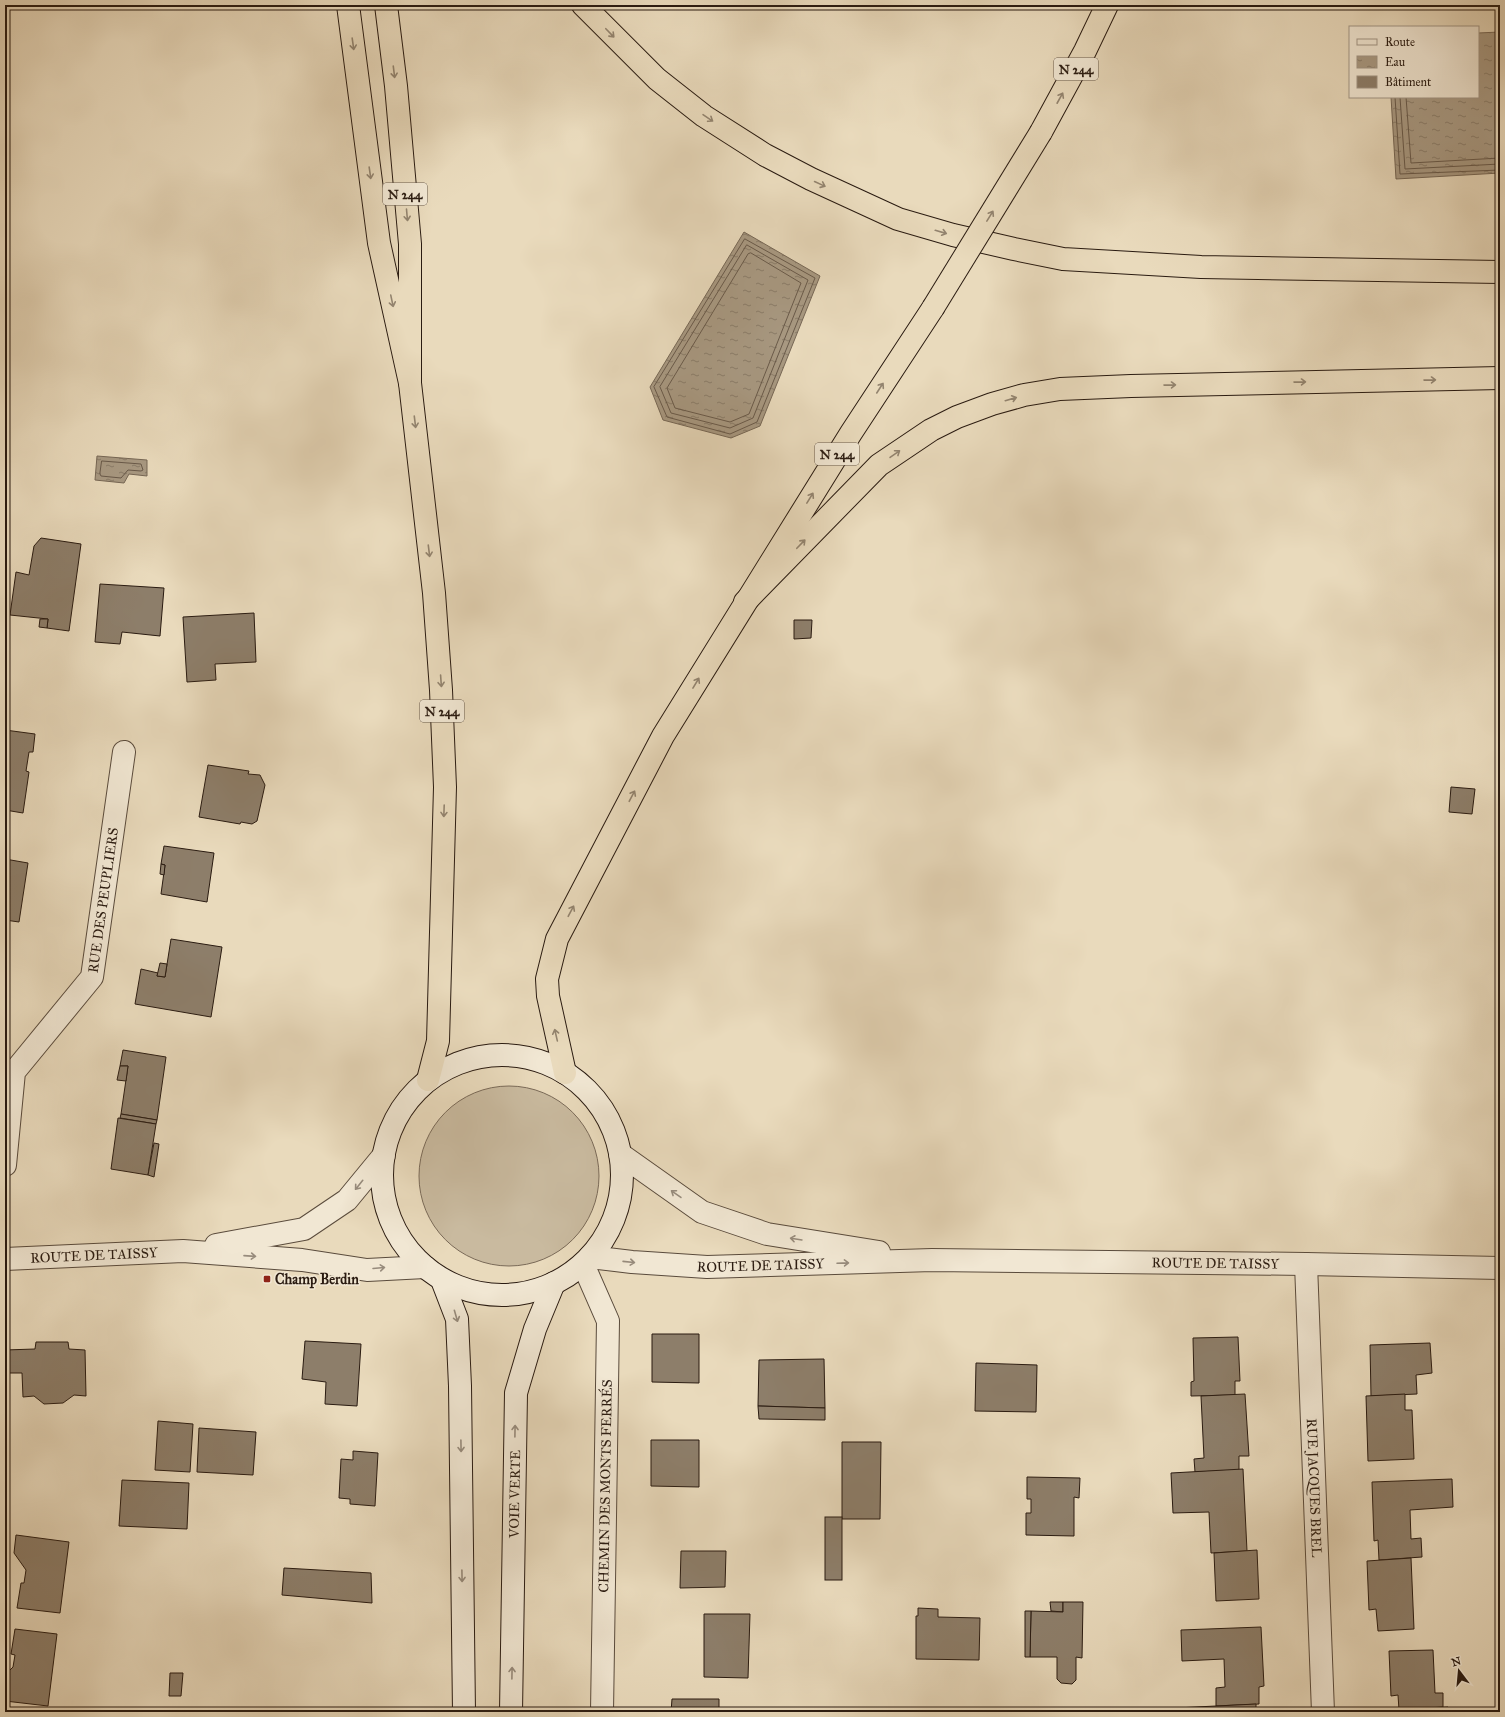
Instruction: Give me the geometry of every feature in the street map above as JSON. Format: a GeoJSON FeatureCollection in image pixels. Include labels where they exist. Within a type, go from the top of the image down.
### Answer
{"type":"FeatureCollection","features":[{"type":"Feature","properties":{"kind":"highway"},"geometry":{"type":"LineString","coordinates":[[348,5],[380,243],[410,383]]}},
{"type":"Feature","properties":{"kind":"highway","name":"N 244"},"geometry":{"type":"LineString","coordinates":[[386,5],[396,86],[410,244],[410,383],[434,594],[441,690],[445,787],[438,1041],[428,1080]]}},
{"type":"Feature","properties":{"kind":"highway"},"geometry":{"type":"LineString","coordinates":[[583,5],[657,79],[704,116],[771,159],[858,202],[905,221],[983,242],[1062,259],[1201,268],[1500,272]]}},
{"type":"Feature","properties":{"kind":"highway","name":"N 244"},"geometry":{"type":"LineString","coordinates":[[565,1073],[548,996],[547,979],[557,939],[663,736],[745,602],[851,433],[932,308],[1041,132],[1085,51],[1107,5]]}},
{"type":"Feature","properties":{"kind":"highway"},"geometry":{"type":"LineString","coordinates":[[745,602],[879,465],[930,430],[957,417],[992,404],[1024,395],[1060,389],[1131,386],[1500,378]]}},
{"type":"Feature","properties":{"kind":"street","name":"RUE DES PEUPLIERS"},"geometry":{"type":"LineString","coordinates":[[5,1164],[14,1072],[92,977],[124,752]]}},
{"type":"Feature","properties":{"kind":"street"},"geometry":{"type":"LineString","coordinates":[[510,1056],[538,1061],[565,1073],[591,1094],[610,1122],[620,1154],[622,1182],[618,1209],[607,1235],[587,1261],[570,1275],[554,1283],[517,1295],[479,1293],[442,1280],[424,1267],[403,1244],[389,1217],[382,1186],[384,1155],[392,1127],[408,1102],[428,1080],[453,1066],[481,1057],[510,1056]]}},
{"type":"Feature","properties":{"kind":"street","name":"ROUTE DE TAISSY"},"geometry":{"type":"LineString","coordinates":[[620,1154],[702,1212],[766,1234],[932,1260]]}},
{"type":"Feature","properties":{"kind":"street","name":"ROUTE DE TAISSY"},"geometry":{"type":"LineString","coordinates":[[183,1251],[304,1229],[347,1200],[384,1155]]}},
{"type":"Feature","properties":{"kind":"street","name":"ROUTE DE TAISSY"},"geometry":{"type":"LineString","coordinates":[[5,1259],[183,1251],[302,1260],[367,1270],[424,1267]]}},
{"type":"Feature","properties":{"kind":"street","name":"ROUTE DE TAISSY"},"geometry":{"type":"LineString","coordinates":[[587,1261],[707,1266],[932,1260],[1306,1264],[1500,1268]]}},
{"type":"Feature","properties":{"kind":"street","name":"CHEMIN DES MONTS FERRÉS"},"geometry":{"type":"LineString","coordinates":[[587,1261],[608,1321],[602,1712]]}},
{"type":"Feature","properties":{"kind":"street","name":"RUE JACQUES BREL"},"geometry":{"type":"LineString","coordinates":[[1306,1264],[1323,1712]]}},
{"type":"Feature","properties":{"kind":"street"},"geometry":{"type":"LineString","coordinates":[[442,1280],[458,1319],[464,1712]]}},
{"type":"Feature","properties":{"kind":"street","name":"VOIE VERTE"},"geometry":{"type":"LineString","coordinates":[[511,1712],[516,1392],[535,1329],[554,1283]]}},
{"type":"Feature","properties":{"kind":"shaded area"},"geometry":{"type":"Polygon","coordinates":[[[509,1086],[527,1088],[543,1093],[559,1101],[573,1112],[584,1126],[592,1142],[597,1158],[599,1176],[597,1194],[592,1210],[584,1226],[573,1240],[559,1251],[543,1259],[527,1264],[509,1266],[491,1264],[475,1259],[459,1251],[445,1240],[434,1226],[426,1210],[421,1194],[419,1176],[421,1158],[426,1142],[434,1126],[445,1112],[459,1101],[475,1093],[491,1088],[509,1086]]]}},
{"type":"Feature","properties":{"kind":"water"},"geometry":{"type":"Polygon","coordinates":[[[1500,32],[1500,173],[1396,179],[1391,98],[1479,98],[1479,33],[1500,32]]]}},
{"type":"Feature","properties":{"kind":"water"},"geometry":{"type":"Polygon","coordinates":[[[744,232],[820,276],[760,426],[731,438],[663,420],[650,387],[744,232]]]}},
{"type":"Feature","properties":{"kind":"water"},"geometry":{"type":"Polygon","coordinates":[[[97,456],[147,460],[147,476],[129,474],[124,483],[95,480],[97,456]]]}},
{"type":"Feature","properties":{"kind":"building"},"geometry":{"type":"Polygon","coordinates":[[[41,538],[81,544],[69,631],[47,628],[48,619],[10,615],[16,572],[29,575],[34,546],[41,538]]]}},
{"type":"Feature","properties":{"kind":"building"},"geometry":{"type":"Polygon","coordinates":[[[100,584],[164,588],[160,636],[122,632],[120,644],[95,642],[100,584]]]}},
{"type":"Feature","properties":{"kind":"building"},"geometry":{"type":"Polygon","coordinates":[[[254,613],[256,662],[215,664],[216,680],[187,682],[183,617],[254,613]]]}},
{"type":"Feature","properties":{"kind":"building"},"geometry":{"type":"Polygon","coordinates":[[[40,619],[48,619],[47,628],[39,627],[40,619]]]}},
{"type":"Feature","properties":{"kind":"building"},"geometry":{"type":"Polygon","coordinates":[[[794,620],[812,620],[811,638],[794,639],[794,620]]]}},
{"type":"Feature","properties":{"kind":"building"},"geometry":{"type":"Polygon","coordinates":[[[5,730],[35,734],[33,752],[29,752],[26,771],[29,772],[23,813],[5,810],[5,730]]]}},
{"type":"Feature","properties":{"kind":"building"},"geometry":{"type":"Polygon","coordinates":[[[208,765],[249,771],[248,774],[260,775],[265,785],[257,821],[252,824],[241,822],[240,824],[199,817],[208,765]]]}},
{"type":"Feature","properties":{"kind":"building"},"geometry":{"type":"Polygon","coordinates":[[[1451,787],[1475,789],[1472,814],[1449,812],[1451,787]]]}},
{"type":"Feature","properties":{"kind":"building"},"geometry":{"type":"Polygon","coordinates":[[[164,846],[214,853],[207,902],[161,894],[165,865],[161,864],[164,846]]]}},
{"type":"Feature","properties":{"kind":"building"},"geometry":{"type":"Polygon","coordinates":[[[5,859],[28,863],[19,922],[5,920],[5,859]]]}},
{"type":"Feature","properties":{"kind":"building"},"geometry":{"type":"Polygon","coordinates":[[[161,864],[165,865],[164,875],[160,874],[161,864]]]}},
{"type":"Feature","properties":{"kind":"building"},"geometry":{"type":"Polygon","coordinates":[[[171,939],[222,947],[211,1017],[135,1004],[141,969],[158,973],[157,976],[165,977],[171,939]]]}},
{"type":"Feature","properties":{"kind":"building"},"geometry":{"type":"Polygon","coordinates":[[[160,963],[167,964],[165,977],[157,976],[160,963]]]}},
{"type":"Feature","properties":{"kind":"building"},"geometry":{"type":"Polygon","coordinates":[[[123,1050],[166,1057],[157,1120],[121,1114],[128,1066],[120,1066],[123,1050]]]}},
{"type":"Feature","properties":{"kind":"building"},"geometry":{"type":"Polygon","coordinates":[[[120,1066],[128,1066],[126,1081],[117,1080],[120,1066]]]}},
{"type":"Feature","properties":{"kind":"building"},"geometry":{"type":"Polygon","coordinates":[[[121,1114],[157,1120],[156,1124],[120,1118],[121,1114]]]}},
{"type":"Feature","properties":{"kind":"building"},"geometry":{"type":"Polygon","coordinates":[[[118,1118],[156,1124],[148,1175],[111,1169],[118,1118]]]}},
{"type":"Feature","properties":{"kind":"building"},"geometry":{"type":"Polygon","coordinates":[[[154,1143],[159,1144],[154,1177],[148,1175],[154,1143]]]}},
{"type":"Feature","properties":{"kind":"building"},"geometry":{"type":"Polygon","coordinates":[[[652,1334],[699,1334],[699,1383],[652,1382],[652,1334]]]}},
{"type":"Feature","properties":{"kind":"building"},"geometry":{"type":"Polygon","coordinates":[[[1238,1337],[1240,1381],[1235,1381],[1235,1395],[1191,1396],[1191,1382],[1194,1381],[1193,1338],[1238,1337]]]}},
{"type":"Feature","properties":{"kind":"building"},"geometry":{"type":"Polygon","coordinates":[[[305,1341],[361,1344],[357,1406],[325,1404],[326,1382],[302,1379],[305,1341]]]}},
{"type":"Feature","properties":{"kind":"building"},"geometry":{"type":"Polygon","coordinates":[[[36,1342],[68,1342],[69,1349],[85,1350],[86,1396],[74,1395],[63,1403],[44,1404],[34,1396],[23,1397],[22,1373],[5,1373],[5,1350],[35,1349],[36,1342]]]}},
{"type":"Feature","properties":{"kind":"building"},"geometry":{"type":"Polygon","coordinates":[[[1430,1343],[1432,1373],[1416,1375],[1417,1394],[1371,1396],[1370,1345],[1430,1343]]]}},
{"type":"Feature","properties":{"kind":"building"},"geometry":{"type":"Polygon","coordinates":[[[824,1359],[825,1408],[758,1406],[759,1360],[824,1359]]]}},
{"type":"Feature","properties":{"kind":"building"},"geometry":{"type":"Polygon","coordinates":[[[976,1363],[1037,1365],[1036,1412],[975,1411],[976,1363]]]}},
{"type":"Feature","properties":{"kind":"building"},"geometry":{"type":"Polygon","coordinates":[[[1245,1394],[1249,1456],[1239,1456],[1239,1470],[1195,1472],[1194,1459],[1204,1458],[1201,1396],[1245,1394]]]}},
{"type":"Feature","properties":{"kind":"building"},"geometry":{"type":"Polygon","coordinates":[[[1405,1394],[1405,1410],[1412,1410],[1414,1459],[1368,1461],[1366,1396],[1405,1394]]]}},
{"type":"Feature","properties":{"kind":"building"},"geometry":{"type":"Polygon","coordinates":[[[758,1406],[825,1408],[825,1420],[759,1419],[758,1406]]]}},
{"type":"Feature","properties":{"kind":"building"},"geometry":{"type":"Polygon","coordinates":[[[158,1421],[193,1424],[190,1472],[155,1470],[158,1421]]]}},
{"type":"Feature","properties":{"kind":"building"},"geometry":{"type":"Polygon","coordinates":[[[199,1428],[256,1432],[253,1475],[197,1472],[199,1428]]]}},
{"type":"Feature","properties":{"kind":"building"},"geometry":{"type":"Polygon","coordinates":[[[651,1440],[699,1440],[699,1487],[651,1486],[651,1440]]]}},
{"type":"Feature","properties":{"kind":"building"},"geometry":{"type":"Polygon","coordinates":[[[842,1442],[881,1442],[880,1519],[842,1519],[842,1442]]]}},
{"type":"Feature","properties":{"kind":"building"},"geometry":{"type":"Polygon","coordinates":[[[353,1451],[378,1453],[375,1506],[350,1504],[350,1499],[339,1498],[341,1459],[353,1460],[353,1451]]]}},
{"type":"Feature","properties":{"kind":"building"},"geometry":{"type":"Polygon","coordinates":[[[1243,1469],[1247,1551],[1211,1553],[1209,1512],[1173,1513],[1171,1473],[1243,1469]]]}},
{"type":"Feature","properties":{"kind":"building"},"geometry":{"type":"Polygon","coordinates":[[[1027,1477],[1080,1478],[1079,1498],[1074,1497],[1074,1536],[1026,1535],[1026,1513],[1031,1513],[1031,1499],[1027,1499],[1027,1477]]]}},
{"type":"Feature","properties":{"kind":"building"},"geometry":{"type":"Polygon","coordinates":[[[1452,1479],[1453,1507],[1410,1510],[1411,1539],[1421,1538],[1422,1557],[1379,1560],[1378,1540],[1374,1541],[1372,1482],[1452,1479]]]}},
{"type":"Feature","properties":{"kind":"building"},"geometry":{"type":"Polygon","coordinates":[[[122,1480],[189,1483],[187,1529],[119,1526],[122,1480]]]}},
{"type":"Feature","properties":{"kind":"building"},"geometry":{"type":"Polygon","coordinates":[[[825,1517],[842,1517],[842,1580],[825,1580],[825,1517]]]}},
{"type":"Feature","properties":{"kind":"building"},"geometry":{"type":"Polygon","coordinates":[[[16,1535],[69,1542],[60,1613],[17,1608],[21,1583],[24,1583],[26,1570],[14,1553],[16,1535]]]}},
{"type":"Feature","properties":{"kind":"building"},"geometry":{"type":"Polygon","coordinates":[[[1257,1550],[1259,1599],[1216,1601],[1214,1553],[1257,1550]]]}},
{"type":"Feature","properties":{"kind":"building"},"geometry":{"type":"Polygon","coordinates":[[[681,1551],[726,1551],[725,1587],[680,1588],[681,1551]]]}},
{"type":"Feature","properties":{"kind":"building"},"geometry":{"type":"Polygon","coordinates":[[[1411,1558],[1414,1629],[1378,1631],[1376,1609],[1369,1610],[1367,1561],[1411,1558]]]}},
{"type":"Feature","properties":{"kind":"building"},"geometry":{"type":"Polygon","coordinates":[[[284,1568],[371,1573],[372,1603],[282,1595],[284,1568]]]}},
{"type":"Feature","properties":{"kind":"building"},"geometry":{"type":"Polygon","coordinates":[[[1050,1602],[1063,1602],[1063,1612],[1051,1611],[1050,1602]]]}},
{"type":"Feature","properties":{"kind":"building"},"geometry":{"type":"Polygon","coordinates":[[[1063,1602],[1083,1602],[1082,1658],[1076,1657],[1076,1680],[1072,1684],[1061,1683],[1057,1679],[1057,1657],[1030,1657],[1031,1611],[1063,1612],[1063,1602]]]}},
{"type":"Feature","properties":{"kind":"building"},"geometry":{"type":"Polygon","coordinates":[[[918,1608],[938,1609],[938,1617],[980,1618],[979,1660],[916,1659],[916,1616],[918,1616],[918,1608]]]}},
{"type":"Feature","properties":{"kind":"building"},"geometry":{"type":"Polygon","coordinates":[[[1025,1611],[1031,1611],[1030,1657],[1025,1657],[1025,1611]]]}},
{"type":"Feature","properties":{"kind":"building"},"geometry":{"type":"Polygon","coordinates":[[[704,1614],[750,1614],[748,1678],[704,1677],[704,1614]]]}},
{"type":"Feature","properties":{"kind":"building"},"geometry":{"type":"Polygon","coordinates":[[[1261,1627],[1264,1686],[1259,1687],[1259,1704],[1216,1706],[1216,1688],[1225,1687],[1224,1659],[1182,1661],[1181,1630],[1261,1627]]]}},
{"type":"Feature","properties":{"kind":"building"},"geometry":{"type":"Polygon","coordinates":[[[15,1629],[57,1634],[48,1706],[5,1701],[5,1675],[13,1667],[15,1655],[11,1654],[15,1629]]]}},
{"type":"Feature","properties":{"kind":"building"},"geometry":{"type":"Polygon","coordinates":[[[1433,1650],[1435,1693],[1443,1693],[1443,1707],[1399,1710],[1398,1695],[1391,1696],[1389,1651],[1433,1650]]]}},
{"type":"Feature","properties":{"kind":"building"},"geometry":{"type":"Polygon","coordinates":[[[170,1673],[183,1673],[181,1696],[169,1696],[170,1673]]]}},
{"type":"Feature","properties":{"kind":"building"},"geometry":{"type":"Polygon","coordinates":[[[672,1699],[719,1699],[719,1712],[671,1712],[672,1699]]]}},
{"type":"Feature","properties":{"kind":"building"},"geometry":{"type":"Polygon","coordinates":[[[1256,1704],[1256,1712],[1176,1712],[1176,1708],[1256,1704]]]}},
{"type":"Feature","properties":{"kind":"building"},"geometry":{"type":"Polygon","coordinates":[[[1448,1707],[1448,1712],[1390,1712],[1390,1710],[1448,1707]]]}},
{"type":"Feature","properties":{"kind":"place","name":"Champ Berdin"},"geometry":{"type":"Point","coordinates":[267,1279]}}]}
